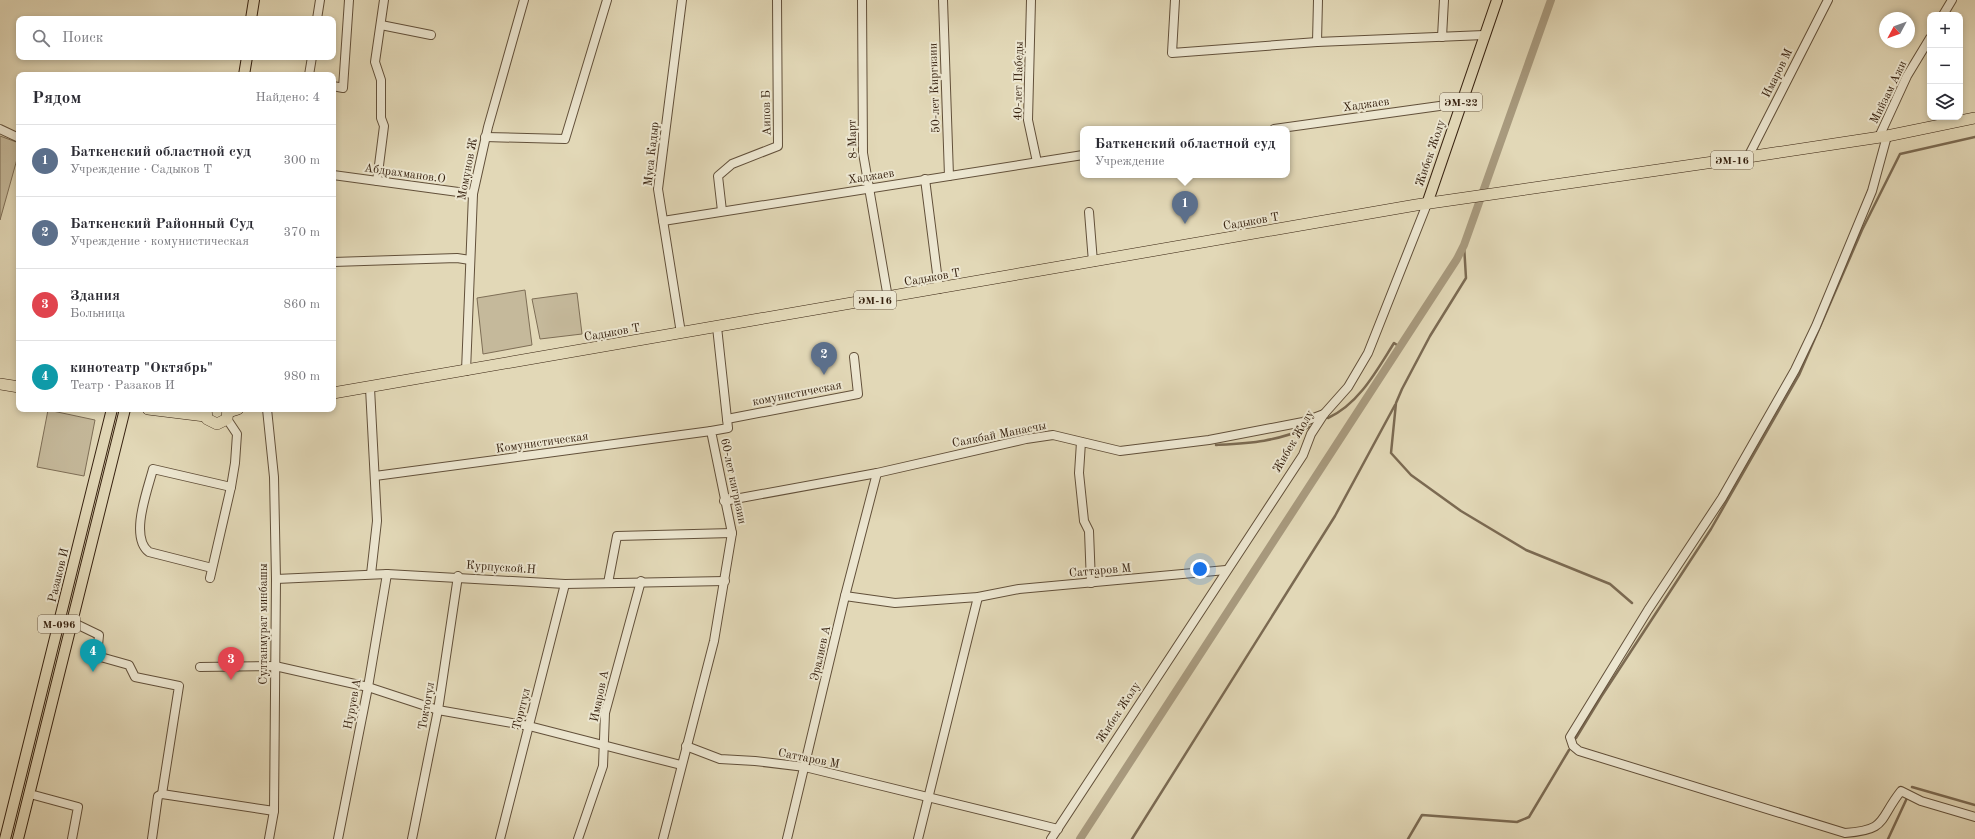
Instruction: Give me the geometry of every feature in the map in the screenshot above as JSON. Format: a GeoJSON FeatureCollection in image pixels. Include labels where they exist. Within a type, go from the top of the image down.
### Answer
{"type":"FeatureCollection","features":[{"type":"Feature","properties":{"kind":"highway","name":"ЭМ-16"},"geometry":{"type":"LineString","coordinates":[[1422,204],[1748,158],[1883,136],[1975,118]]}},
{"type":"Feature","properties":{"kind":"highway","name":"Садыков Т"},"geometry":{"type":"LineString","coordinates":[[336,393],[370,388],[1422,204]]}},
{"type":"Feature","properties":{"kind":"highway"},"geometry":{"type":"LineString","coordinates":[[0,384],[16,387]]}},
{"type":"Feature","properties":{"kind":"highway"},"geometry":{"type":"LineString","coordinates":[[206,412],[210,422],[217,424],[230,412]]}},
{"type":"Feature","properties":{"kind":"main road"},"geometry":{"type":"LineString","coordinates":[[251,16],[254,0]]}},
{"type":"Feature","properties":{"kind":"main road","name":"Жибек Жолу"},"geometry":{"type":"LineString","coordinates":[[1422,204],[1461,103],[1497,0]]}},
{"type":"Feature","properties":{"kind":"main road"},"geometry":{"type":"LineString","coordinates":[[244,72],[246,60]]}},
{"type":"Feature","properties":{"kind":"main road","name":"Разаков И"},"geometry":{"type":"LineString","coordinates":[[5,839],[111,412]]}},
{"type":"Feature","properties":{"kind":"main road","name":"Разаков И"},"geometry":{"type":"LineString","coordinates":[[18,839],[124,412]]}},
{"type":"Feature","properties":{"kind":"main road"},"geometry":{"type":"LineString","coordinates":[[55,641],[67,644]]}},
{"type":"Feature","properties":{"kind":"main road"},"geometry":{"type":"LineString","coordinates":[[18,790],[30,794]]}},
{"type":"Feature","properties":{"kind":"street"},"geometry":{"type":"LineString","coordinates":[[317,16],[320,0]]}},
{"type":"Feature","properties":{"kind":"street"},"geometry":{"type":"LineString","coordinates":[[336,87],[343,88],[349,0]]}},
{"type":"Feature","properties":{"kind":"street"},"geometry":{"type":"LineString","coordinates":[[377,181],[384,126],[381,118],[381,80],[375,62],[384,0]]}},
{"type":"Feature","properties":{"kind":"street","name":"Момунов Ж"},"geometry":{"type":"LineString","coordinates":[[466,371],[473,194],[486,137],[524,0]]}},
{"type":"Feature","properties":{"kind":"street"},"geometry":{"type":"LineString","coordinates":[[486,137],[565,139],[607,0]]}},
{"type":"Feature","properties":{"kind":"street","name":"Муса Кадыр"},"geometry":{"type":"LineString","coordinates":[[681,333],[658,189],[682,0]]}},
{"type":"Feature","properties":{"kind":"street","name":"Аипов Б"},"geometry":{"type":"LineString","coordinates":[[722,211],[718,176],[732,164],[778,146],[777,0]]}},
{"type":"Feature","properties":{"kind":"street","name":"8-Март"},"geometry":{"type":"LineString","coordinates":[[862,0],[863,153],[888,298]]}},
{"type":"Feature","properties":{"kind":"street","name":"50-лет Киргизии"},"geometry":{"type":"LineString","coordinates":[[943,0],[949,176]]}},
{"type":"Feature","properties":{"kind":"street","name":"40-лет Пабеды"},"geometry":{"type":"LineString","coordinates":[[1031,0],[1028,120],[1037,162]]}},
{"type":"Feature","properties":{"kind":"street"},"geometry":{"type":"LineString","coordinates":[[1175,0],[1172,53],[1318,42],[1442,38],[1484,35]]}},
{"type":"Feature","properties":{"kind":"street"},"geometry":{"type":"LineString","coordinates":[[1318,0],[1318,42]]}},
{"type":"Feature","properties":{"kind":"street"},"geometry":{"type":"LineString","coordinates":[[1442,38],[1444,0]]}},
{"type":"Feature","properties":{"kind":"street","name":"Имаров М"},"geometry":{"type":"LineString","coordinates":[[1748,158],[1828,0]]}},
{"type":"Feature","properties":{"kind":"street"},"geometry":{"type":"LineString","coordinates":[[1945,12],[1952,0]]}},
{"type":"Feature","properties":{"kind":"street"},"geometry":{"type":"LineString","coordinates":[[380,25],[431,35]]}},
{"type":"Feature","properties":{"kind":"street","name":"Мийзам Ажи"},"geometry":{"type":"LineString","coordinates":[[1927,43],[1907,76],[1883,136],[1872,190],[1816,326],[1795,370],[1722,498],[1648,610],[1570,737],[1573,746],[1579,750],[1845,833],[1864,832],[1880,825],[1892,802],[1901,791],[1921,801],[1975,817]]}},
{"type":"Feature","properties":{"kind":"street"},"geometry":{"type":"LineString","coordinates":[[310,72],[312,60]]}},
{"type":"Feature","properties":{"kind":"street","name":"Хаджаев"},"geometry":{"type":"LineString","coordinates":[[1290,127],[1461,103]]}},
{"type":"Feature","properties":{"kind":"street"},"geometry":{"type":"LineString","coordinates":[[0,129],[16,137]]}},
{"type":"Feature","properties":{"kind":"street","name":"Хаджаев"},"geometry":{"type":"LineString","coordinates":[[663,220],[1080,155]]}},
{"type":"Feature","properties":{"kind":"street","name":"Абдрахманов.О"},"geometry":{"type":"LineString","coordinates":[[336,175],[473,194]]}},
{"type":"Feature","properties":{"kind":"street"},"geometry":{"type":"LineString","coordinates":[[925,179],[940,289]]}},
{"type":"Feature","properties":{"kind":"street","name":"Жибек Жолу"},"geometry":{"type":"LineString","coordinates":[[1051,839],[1226,570],[1303,455],[1311,434],[1324,414],[1348,387],[1368,353],[1422,204]]}},
{"type":"Feature","properties":{"kind":"street"},"geometry":{"type":"LineString","coordinates":[[1089,212],[1093,262]]}},
{"type":"Feature","properties":{"kind":"street"},"geometry":{"type":"LineString","coordinates":[[336,262],[457,258],[470,260]]}},
{"type":"Feature","properties":{"kind":"street"},"geometry":{"type":"LineString","coordinates":[[717,327],[727,419]]}},
{"type":"Feature","properties":{"kind":"street","name":"комунистическая"},"geometry":{"type":"LineString","coordinates":[[727,419],[858,394],[854,357]]}},
{"type":"Feature","properties":{"kind":"street"},"geometry":{"type":"LineString","coordinates":[[370,388],[377,521],[371,574]]}},
{"type":"Feature","properties":{"kind":"street"},"geometry":{"type":"LineString","coordinates":[[210,578],[231,487],[237,434],[230,412]]}},
{"type":"Feature","properties":{"kind":"street","name":"Султанмурат минбашы"},"geometry":{"type":"LineString","coordinates":[[267,412],[274,477],[276,579],[274,811],[269,839]]}},
{"type":"Feature","properties":{"kind":"street","name":"Саякбай Манасчы"},"geometry":{"type":"LineString","coordinates":[[724,501],[877,473],[1026,439],[1053,435],[1120,451],[1209,440],[1303,422],[1324,414]]}},
{"type":"Feature","properties":{"kind":"street","name":"60-лет кигризии"},"geometry":{"type":"LineString","coordinates":[[663,839],[714,641],[732,533],[724,501],[711,431],[728,428],[727,419]]}},
{"type":"Feature","properties":{"kind":"street","name":"Комунистическая"},"geometry":{"type":"LineString","coordinates":[[375,476],[711,431]]}},
{"type":"Feature","properties":{"kind":"street"},"geometry":{"type":"LineString","coordinates":[[1081,442],[1079,473],[1084,521],[1089,531],[1091,583]]}},
{"type":"Feature","properties":{"kind":"street"},"geometry":{"type":"LineString","coordinates":[[212,568],[149,552],[142,544],[139,526],[153,469],[231,487]]}},
{"type":"Feature","properties":{"kind":"street","name":"Эралиев А"},"geometry":{"type":"LineString","coordinates":[[788,839],[845,596],[877,473]]}},
{"type":"Feature","properties":{"kind":"street"},"geometry":{"type":"LineString","coordinates":[[608,582],[617,536],[732,533]]}},
{"type":"Feature","properties":{"kind":"street","name":"Саттаров М"},"geometry":{"type":"LineString","coordinates":[[845,596],[895,603],[978,597],[1019,589],[1226,570]]}},
{"type":"Feature","properties":{"kind":"street","name":"Курпуской.Н"},"geometry":{"type":"LineString","coordinates":[[276,579],[387,574],[458,576],[565,584],[641,581],[724,581]]}},
{"type":"Feature","properties":{"kind":"street","name":"Нуруев А"},"geometry":{"type":"LineString","coordinates":[[338,839],[368,687],[387,574]]}},
{"type":"Feature","properties":{"kind":"street","name":"Токтогул"},"geometry":{"type":"LineString","coordinates":[[412,839],[438,710],[458,576]]}},
{"type":"Feature","properties":{"kind":"street","name":"Имаров А"},"geometry":{"type":"LineString","coordinates":[[578,839],[603,766],[605,714],[641,581]]}},
{"type":"Feature","properties":{"kind":"street","name":"Тортгул"},"geometry":{"type":"LineString","coordinates":[[500,839],[565,584]]}},
{"type":"Feature","properties":{"kind":"street"},"geometry":{"type":"LineString","coordinates":[[918,839],[978,597]]}},
{"type":"Feature","properties":{"kind":"street"},"geometry":{"type":"LineString","coordinates":[[72,622],[99,635],[97,656],[129,665],[135,677],[179,686],[162,794],[158,796],[152,839]]}},
{"type":"Feature","properties":{"kind":"street"},"geometry":{"type":"LineString","coordinates":[[200,667],[275,666],[368,687],[438,710],[529,726],[681,765]]}},
{"type":"Feature","properties":{"kind":"street","name":"Саттаров М"},"geometry":{"type":"LineString","coordinates":[[686,746],[720,759],[805,767],[1058,829]]}},
{"type":"Feature","properties":{"kind":"street"},"geometry":{"type":"LineString","coordinates":[[30,794],[78,806],[72,839]]}},
{"type":"Feature","properties":{"kind":"street"},"geometry":{"type":"LineString","coordinates":[[162,794],[274,811]]}},
{"type":"Feature","properties":{"kind":"shaded area"},"geometry":{"type":"Polygon","coordinates":[[[0,136],[16,142],[16,163],[0,220],[0,136]]]}},
{"type":"Feature","properties":{"kind":"shaded area"},"geometry":{"type":"Polygon","coordinates":[[[525,290],[532,345],[483,354],[477,298],[525,290]]]}},
{"type":"Feature","properties":{"kind":"shaded area"},"geometry":{"type":"Polygon","coordinates":[[[577,293],[582,334],[540,339],[532,299],[577,293]]]}},
{"type":"Feature","properties":{"kind":"shaded area"},"geometry":{"type":"Polygon","coordinates":[[[48,412],[57,412],[95,420],[84,476],[37,467],[48,412]]]}},
{"type":"Feature","properties":{"kind":"waterway"},"geometry":{"type":"LineString","coordinates":[[1080,839],[1457,259],[1464,245],[1551,0]]}},
{"type":"Feature","properties":{"kind":"waterway"},"geometry":{"type":"LineString","coordinates":[[1576,738],[1601,697],[1711,529],[1799,375],[1862,230],[1900,154],[1975,137]]}},
{"type":"Feature","properties":{"kind":"waterway"},"geometry":{"type":"LineString","coordinates":[[1464,245],[1466,278],[1430,336],[1402,389],[1396,403],[1391,453],[1411,475],[1461,511],[1526,550],[1610,584],[1632,603]]}},
{"type":"Feature","properties":{"kind":"waterway"},"geometry":{"type":"LineString","coordinates":[[1328,418],[1339,412],[1358,395],[1374,375],[1394,343],[1400,347]]}},
{"type":"Feature","properties":{"kind":"waterway"},"geometry":{"type":"LineString","coordinates":[[1132,839],[1335,516],[1395,405]]}},
{"type":"Feature","properties":{"kind":"waterway"},"geometry":{"type":"LineString","coordinates":[[1216,445],[1274,439],[1309,427]]}},
{"type":"Feature","properties":{"kind":"waterway"},"geometry":{"type":"LineString","coordinates":[[1408,839],[1422,815],[1517,822],[1529,817],[1569,750]]}},
{"type":"Feature","properties":{"kind":"waterway"},"geometry":{"type":"LineString","coordinates":[[1912,787],[1975,805]]}},
{"type":"Feature","properties":{"kind":"waterway"},"geometry":{"type":"LineString","coordinates":[[1888,839],[1907,798]]}},
{"type":"Feature","properties":{"kind":"place","name":"Баткенский областной суд"},"geometry":{"type":"Point","coordinates":[1185,224]}},
{"type":"Feature","properties":{"kind":"place","name":"Баткенский Районный Суд"},"geometry":{"type":"Point","coordinates":[824,375]}},
{"type":"Feature","properties":{"kind":"place","name":"кинотеатр \"Октябрь\""},"geometry":{"type":"Point","coordinates":[93,672]}},
{"type":"Feature","properties":{"kind":"place","name":"Здания"},"geometry":{"type":"Point","coordinates":[231,680]}}]}
